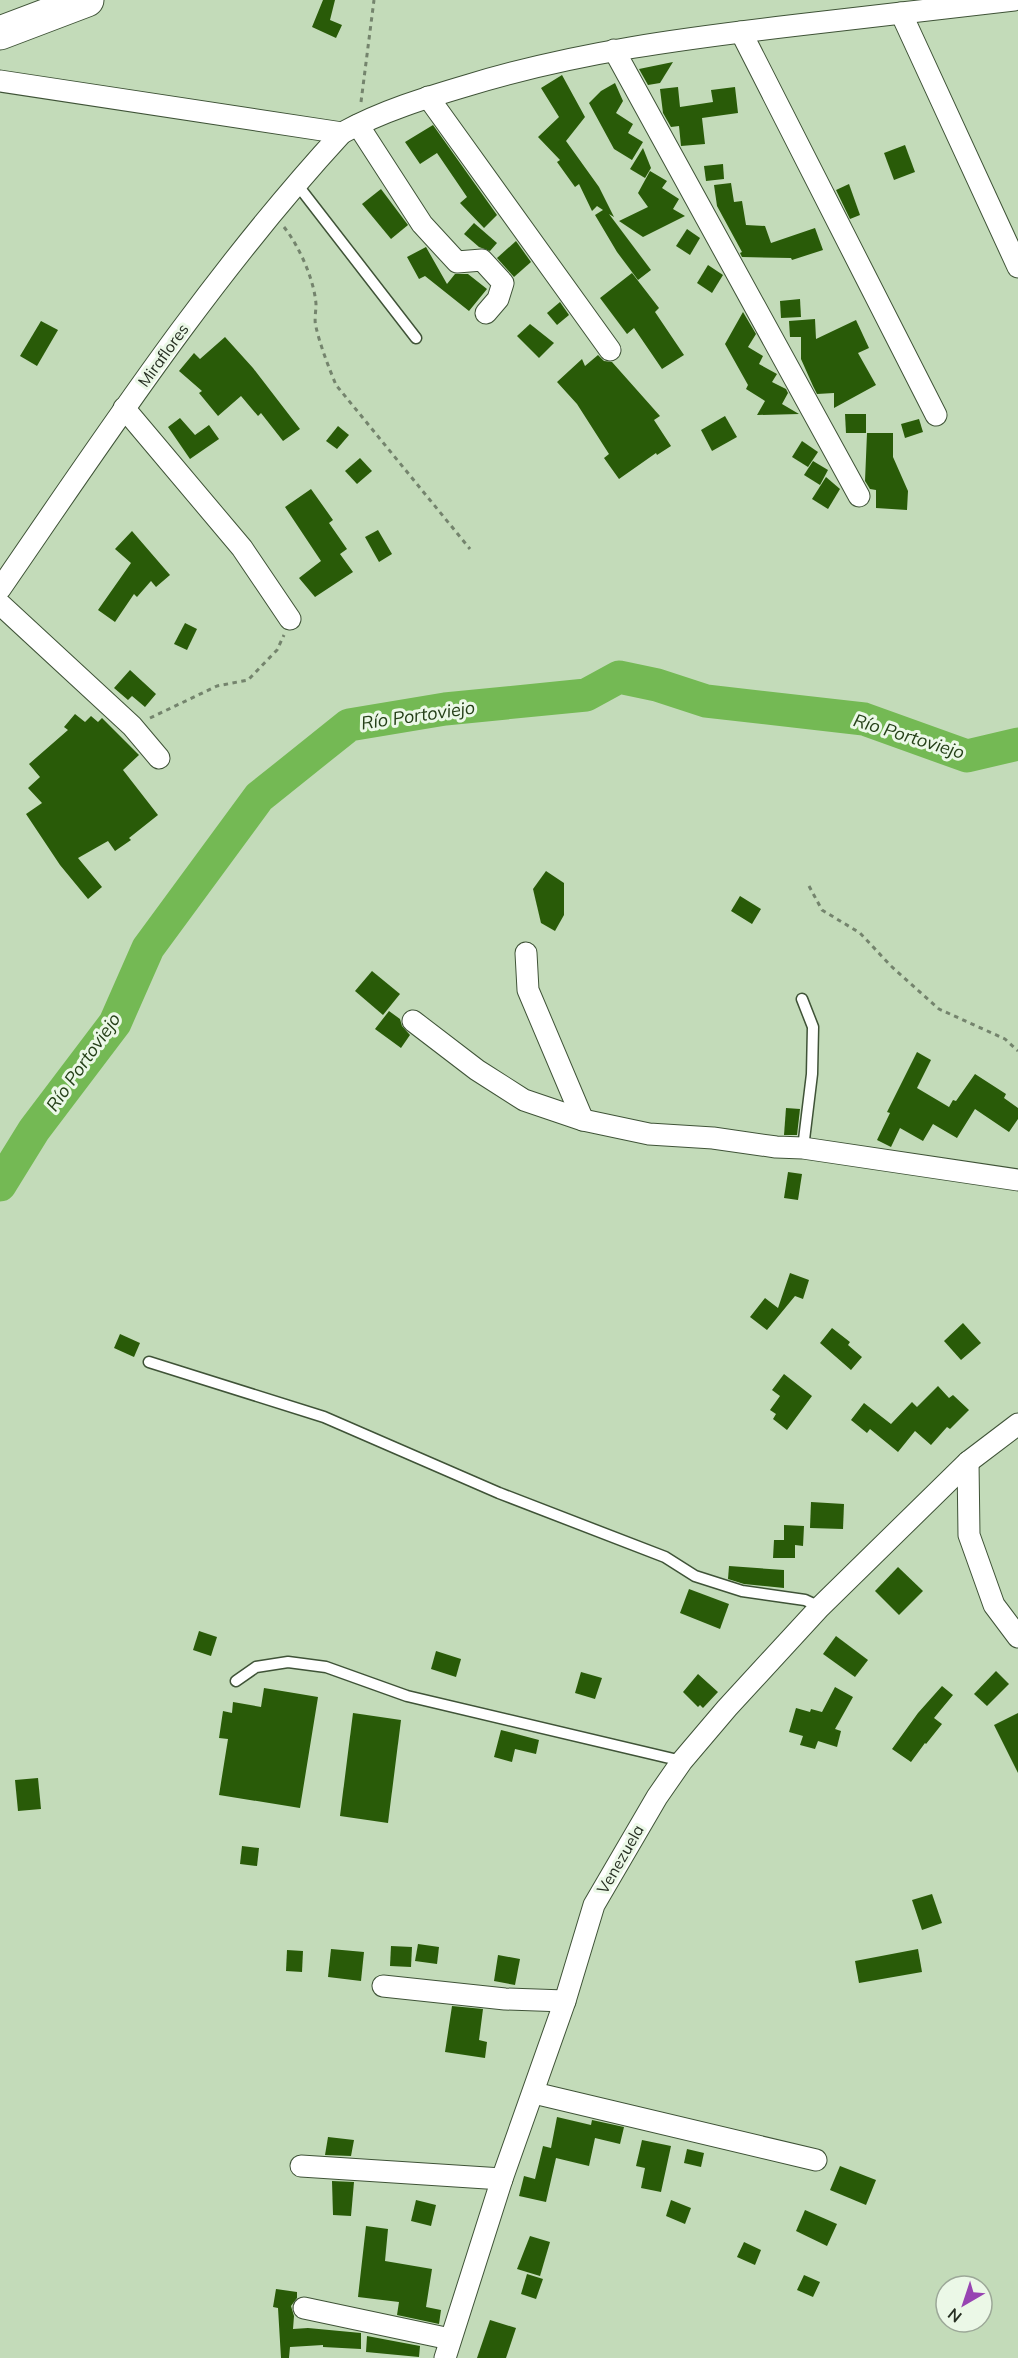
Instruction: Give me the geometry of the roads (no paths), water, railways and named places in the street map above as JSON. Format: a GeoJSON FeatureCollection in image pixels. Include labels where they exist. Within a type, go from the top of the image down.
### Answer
{"type":"FeatureCollection","features":[{"type":"Feature","properties":{"kind":"main road"},"geometry":{"type":"LineString","coordinates":[[0,33],[87,0]]}},
{"type":"Feature","properties":{"kind":"street"},"geometry":{"type":"LineString","coordinates":[[0,81],[350,129],[391,110],[500,75],[614,50],[741,32],[1014,0]]}},
{"type":"Feature","properties":{"kind":"street"},"geometry":{"type":"LineString","coordinates":[[901,13],[1018,267]]}},
{"type":"Feature","properties":{"kind":"street"},"geometry":{"type":"LineString","coordinates":[[741,32],[936,415]]}},
{"type":"Feature","properties":{"kind":"street"},"geometry":{"type":"LineString","coordinates":[[614,50],[859,496]]}},
{"type":"Feature","properties":{"kind":"street"},"geometry":{"type":"LineString","coordinates":[[428,98],[610,350]]}},
{"type":"Feature","properties":{"kind":"street"},"geometry":{"type":"LineString","coordinates":[[350,129],[422,224],[457,262],[482,260],[502,283],[498,299],[486,313]]}},
{"type":"Feature","properties":{"kind":"street","name":"Miraflores"},"geometry":{"type":"LineString","coordinates":[[0,589],[124,408],[231,263],[296,183],[350,129]]}},
{"type":"Feature","properties":{"kind":"street"},"geometry":{"type":"LineString","coordinates":[[124,408],[243,548],[290,620]]}},
{"type":"Feature","properties":{"kind":"street"},"geometry":{"type":"LineString","coordinates":[[0,604],[132,726],[159,758]]}},
{"type":"Feature","properties":{"kind":"street"},"geometry":{"type":"LineString","coordinates":[[526,953],[528,990],[582,1120]]}},
{"type":"Feature","properties":{"kind":"street"},"geometry":{"type":"LineString","coordinates":[[413,1021],[477,1070],[524,1100],[582,1120],[649,1134],[714,1138],[776,1147],[803,1148],[1018,1180]]}},
{"type":"Feature","properties":{"kind":"street","name":"Venezuela"},"geometry":{"type":"LineString","coordinates":[[447,2349],[502,2179],[565,2001],[594,1905],[657,1797],[682,1761],[727,1708],[820,1607],[968,1462],[1018,1424]]}},
{"type":"Feature","properties":{"kind":"street"},"geometry":{"type":"LineString","coordinates":[[968,1462],[969,1535],[994,1605],[1018,1637]]}},
{"type":"Feature","properties":{"kind":"street"},"geometry":{"type":"LineString","coordinates":[[383,1986],[505,1999],[565,2001]]}},
{"type":"Feature","properties":{"kind":"street"},"geometry":{"type":"LineString","coordinates":[[534,2093],[816,2160]]}},
{"type":"Feature","properties":{"kind":"street"},"geometry":{"type":"LineString","coordinates":[[301,2166],[502,2179]]}},
{"type":"Feature","properties":{"kind":"street"},"geometry":{"type":"LineString","coordinates":[[304,2308],[447,2349]]}},
{"type":"Feature","properties":{"kind":"lane"},"geometry":{"type":"LineString","coordinates":[[296,183],[416,338]]}},
{"type":"Feature","properties":{"kind":"lane"},"geometry":{"type":"LineString","coordinates":[[802,999],[813,1027],[812,1074],[803,1148]]}},
{"type":"Feature","properties":{"kind":"lane"},"geometry":{"type":"LineString","coordinates":[[149,1362],[324,1417],[499,1493],[665,1557],[695,1576],[742,1591],[805,1599],[820,1607]]}},
{"type":"Feature","properties":{"kind":"lane"},"geometry":{"type":"LineString","coordinates":[[236,1681],[256,1666],[288,1662],[326,1667],[406,1696],[682,1761]]}},
{"type":"Feature","properties":{"kind":"waterway","name":"Río Portoviejo"},"geometry":{"type":"LineString","coordinates":[[0,1185],[34,1130],[115,1023],[148,948],[259,797],[349,725],[445,709],[586,695],[619,677],[657,685],[706,701],[864,719],[967,756],[1018,744]]}}]}
